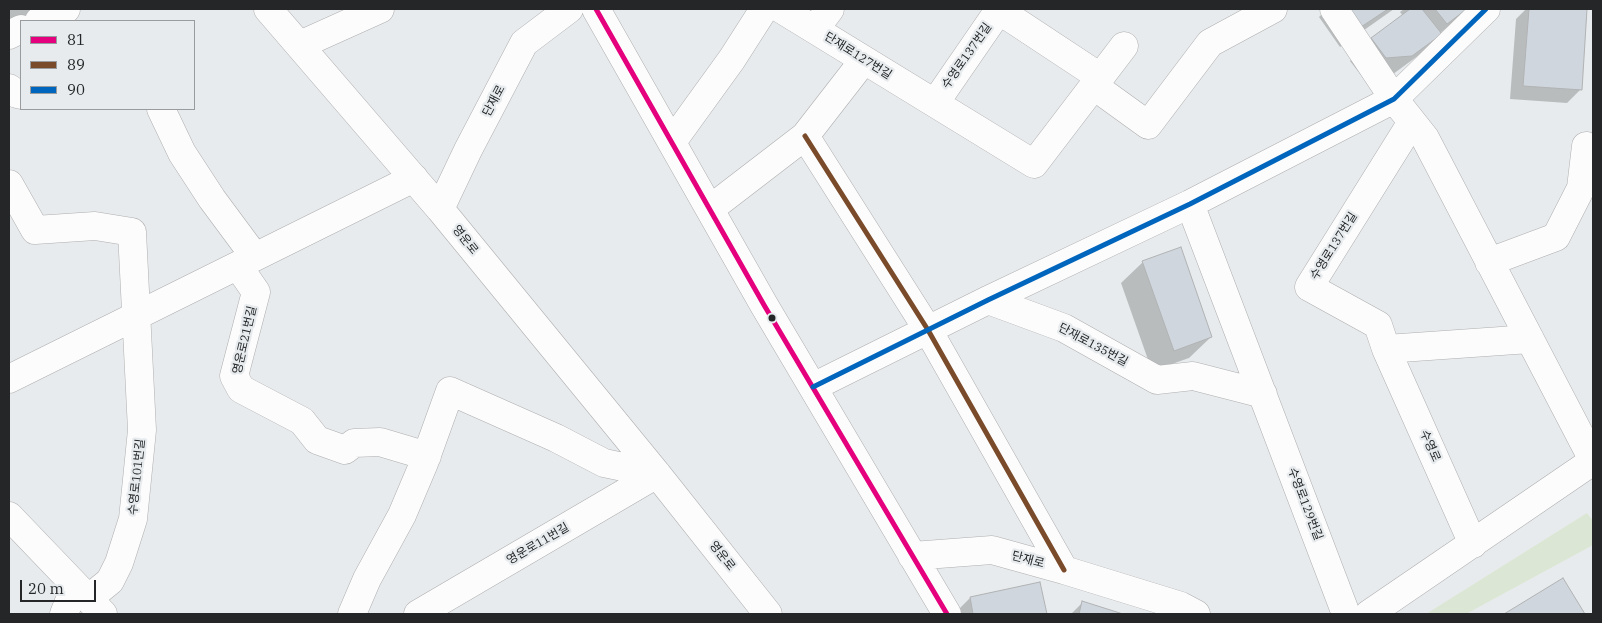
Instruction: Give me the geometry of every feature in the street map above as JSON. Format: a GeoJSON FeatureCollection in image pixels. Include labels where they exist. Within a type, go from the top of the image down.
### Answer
{"type":"FeatureCollection","features":[{"type":"Feature","properties":{"kind":"street"},"geometry":{"type":"LineString","coordinates":[[41,20],[66,9]]}},
{"type":"Feature","properties":{"kind":"street","name":"영운로"},"geometry":{"type":"LineString","coordinates":[[268,9],[440,209],[657,474],[768,614]]}},
{"type":"Feature","properties":{"kind":"street"},"geometry":{"type":"LineString","coordinates":[[300,45],[380,9]]}},
{"type":"Feature","properties":{"kind":"street","name":"단재로"},"geometry":{"type":"LineString","coordinates":[[440,209],[468,150],[524,43],[569,9]]}},
{"type":"Feature","properties":{"kind":"street"},"geometry":{"type":"LineString","coordinates":[[596,9],[813,387],[947,614]]}},
{"type":"Feature","properties":{"kind":"street"},"geometry":{"type":"LineString","coordinates":[[672,142],[732,59],[764,9]]}},
{"type":"Feature","properties":{"kind":"street","name":"단재로127번길"},"geometry":{"type":"LineString","coordinates":[[781,9],[822,19],[864,60],[935,103]]}},
{"type":"Feature","properties":{"kind":"street","name":"수영로137번길"},"geometry":{"type":"LineString","coordinates":[[935,103],[998,9],[1097,82],[1148,125],[1210,43],[1273,9]]}},
{"type":"Feature","properties":{"kind":"street"},"geometry":{"type":"LineString","coordinates":[[1334,9],[1394,99],[1425,138],[1530,339],[1592,468],[1369,614]]}},
{"type":"Feature","properties":{"kind":"street"},"geometry":{"type":"LineString","coordinates":[[813,387],[988,300],[1190,204],[1394,99],[1486,9]]}},
{"type":"Feature","properties":{"kind":"street"},"geometry":{"type":"LineString","coordinates":[[935,103],[1034,164],[1124,46]]}},
{"type":"Feature","properties":{"kind":"street"},"geometry":{"type":"LineString","coordinates":[[710,209],[805,136],[864,60]]}},
{"type":"Feature","properties":{"kind":"street"},"geometry":{"type":"LineString","coordinates":[[9,88],[20,95]]}},
{"type":"Feature","properties":{"kind":"street","name":"영운로21번길"},"geometry":{"type":"LineString","coordinates":[[161,110],[182,153],[212,199],[246,261],[256,292],[234,376],[241,390],[302,422],[317,440],[344,450],[354,443],[380,442],[427,456]]}},
{"type":"Feature","properties":{"kind":"street","name":"수영로137번길"},"geometry":{"type":"LineString","coordinates":[[1386,349],[1378,325],[1309,287],[1412,122]]}},
{"type":"Feature","properties":{"kind":"street"},"geometry":{"type":"LineString","coordinates":[[805,136],[928,330],[1064,570]]}},
{"type":"Feature","properties":{"kind":"street"},"geometry":{"type":"LineString","coordinates":[[1490,262],[1556,237],[1581,188],[1586,146]]}},
{"type":"Feature","properties":{"kind":"street"},"geometry":{"type":"LineString","coordinates":[[9,379],[414,178]]}},
{"type":"Feature","properties":{"kind":"street"},"geometry":{"type":"LineString","coordinates":[[14,194],[35,230],[94,226],[132,232],[137,315]]}},
{"type":"Feature","properties":{"kind":"street","name":"수영로129번길"},"geometry":{"type":"LineString","coordinates":[[1190,204],[1346,614]]}},
{"type":"Feature","properties":{"kind":"street","name":"단재로135번길"},"geometry":{"type":"LineString","coordinates":[[988,300],[1064,328],[1157,380],[1193,376],[1263,394]]}},
{"type":"Feature","properties":{"kind":"street","name":"수영로101번길"},"geometry":{"type":"LineString","coordinates":[[89,600],[110,581],[119,563],[133,519],[142,430],[137,360],[137,315]]}},
{"type":"Feature","properties":{"kind":"street"},"geometry":{"type":"LineString","coordinates":[[1386,349],[1530,339]]}},
{"type":"Feature","properties":{"kind":"street","name":"수영로"},"geometry":{"type":"LineString","coordinates":[[1386,349],[1474,544]]}},
{"type":"Feature","properties":{"kind":"street"},"geometry":{"type":"LineString","coordinates":[[352,614],[367,579],[402,515],[427,456],[450,391],[556,438],[604,463],[657,474]]}},
{"type":"Feature","properties":{"kind":"street","name":"영운로11번길"},"geometry":{"type":"LineString","coordinates":[[418,614],[657,474]]}},
{"type":"Feature","properties":{"kind":"street"},"geometry":{"type":"LineString","coordinates":[[9,516],[89,600],[64,614]]}},
{"type":"Feature","properties":{"kind":"street","name":"단재로"},"geometry":{"type":"LineString","coordinates":[[912,556],[992,550],[1181,606],[1196,614]]}},
{"type":"Feature","properties":{"kind":"green space"},"geometry":{"type":"Polygon","coordinates":[[[1587,513],[1593,521],[1593,545],[1466,614],[1426,614],[1587,513]]]}},
{"type":"Feature","properties":{"kind":"building"},"geometry":{"type":"Polygon","coordinates":[[[1349,9],[1388,9],[1361,27],[1349,9]]]}},
{"type":"Feature","properties":{"kind":"building"},"geometry":{"type":"Polygon","coordinates":[[[1410,9],[1422,9],[1442,34],[1412,56],[1386,58],[1371,38],[1410,9]]]}},
{"type":"Feature","properties":{"kind":"building"},"geometry":{"type":"Polygon","coordinates":[[[1435,9],[1467,9],[1447,24],[1435,9]]]}},
{"type":"Feature","properties":{"kind":"building"},"geometry":{"type":"Polygon","coordinates":[[[1529,9],[1587,9],[1582,90],[1523,86],[1529,9]]]}},
{"type":"Feature","properties":{"kind":"building"},"geometry":{"type":"Polygon","coordinates":[[[1181,247],[1212,337],[1174,351],[1142,261],[1181,247]]]}},
{"type":"Feature","properties":{"kind":"building"},"geometry":{"type":"Polygon","coordinates":[[[1563,578],[1585,614],[1504,614],[1563,578]]]}},
{"type":"Feature","properties":{"kind":"building"},"geometry":{"type":"Polygon","coordinates":[[[1040,582],[1047,614],[973,614],[970,597],[1040,582]]]}},
{"type":"Feature","properties":{"kind":"building"},"geometry":{"type":"Polygon","coordinates":[[[1082,601],[1123,614],[1079,614],[1082,601]]]}},
{"type":"Feature","properties":{"kind":"transit line","name":"81"},"geometry":{"type":"LineString","coordinates":[[596,9],[764,305],[947,614]]}},
{"type":"Feature","properties":{"kind":"transit line","name":"90"},"geometry":{"type":"LineString","coordinates":[[813,387],[988,300],[1190,204],[1394,99],[1486,9]]}},
{"type":"Feature","properties":{"kind":"transit line","name":"89"},"geometry":{"type":"LineString","coordinates":[[805,136],[928,330],[1064,570]]}}]}
